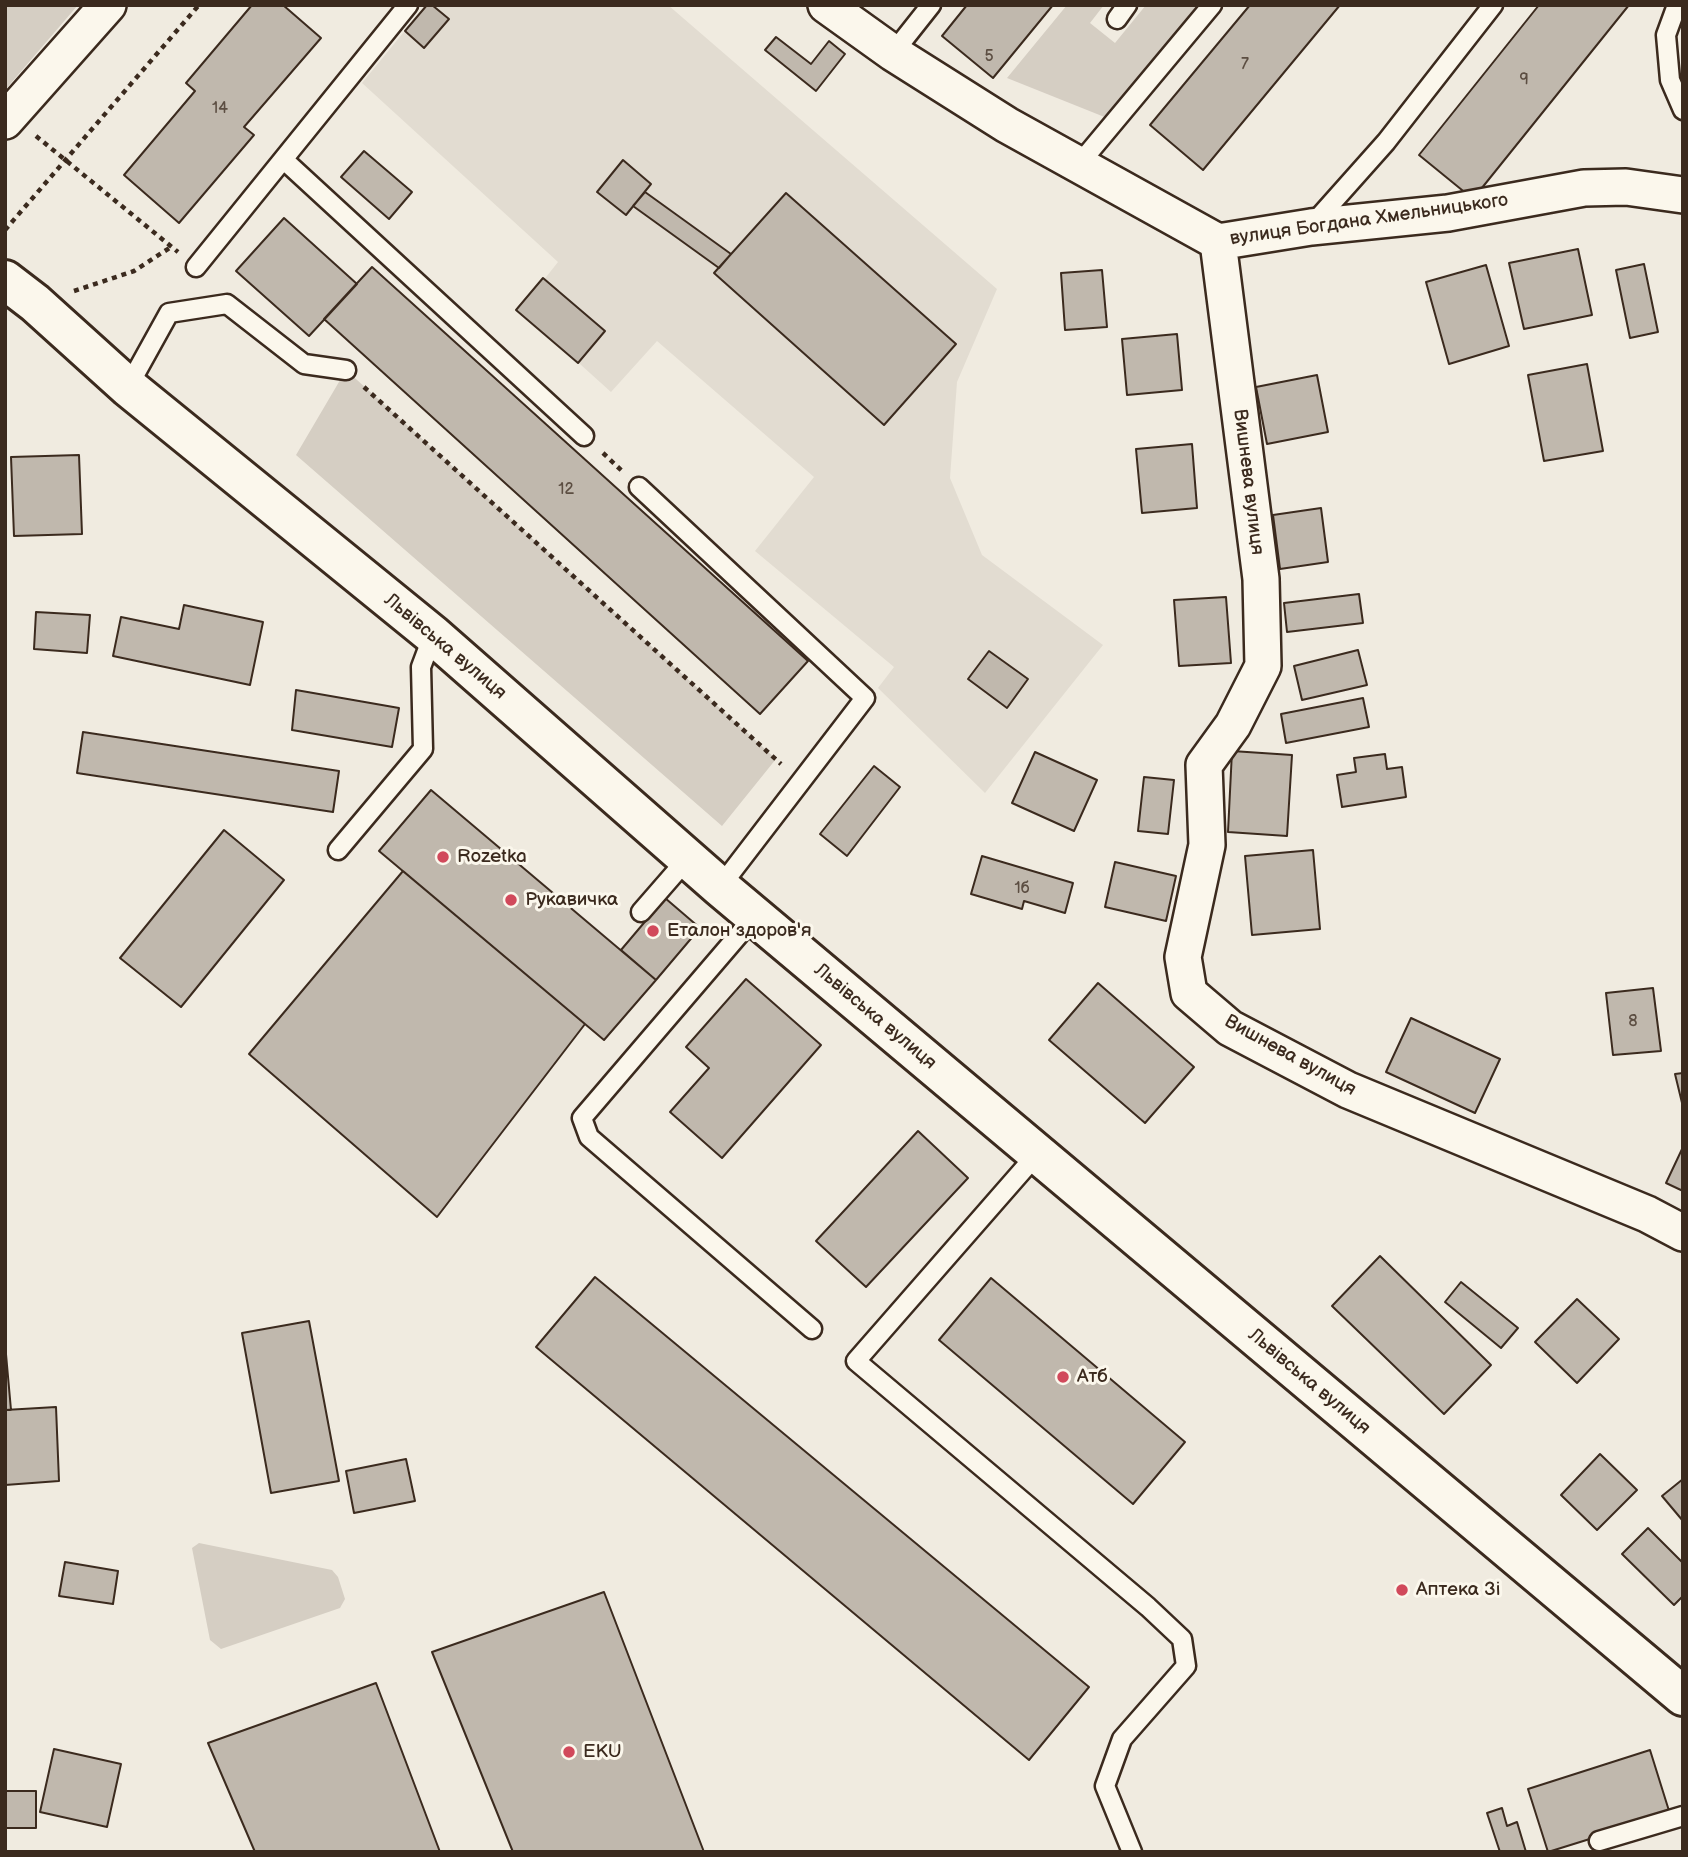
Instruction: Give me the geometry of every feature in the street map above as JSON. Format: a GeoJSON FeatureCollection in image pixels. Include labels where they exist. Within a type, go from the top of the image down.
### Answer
{"type":"FeatureCollection","features":[{"type":"Feature","properties":{"kind":"main road","name":"Львівська вулиця"},"geometry":{"type":"LineString","coordinates":[[5,280],[35,303],[128,387],[432,635],[720,887],[1683,1696]]}},
{"type":"Feature","properties":{"kind":"street"},"geometry":{"type":"LineString","coordinates":[[8,118],[108,5]]}},
{"type":"Feature","properties":{"kind":"street","name":"вулиця Богдана Хмельницького"},"geometry":{"type":"LineString","coordinates":[[826,5],[893,53],[1007,125],[1080,163],[1218,242],[1311,227],[1448,213],[1584,188],[1626,187],[1683,195]]}},
{"type":"Feature","properties":{"kind":"street","name":"Вишнева вулиця"},"geometry":{"type":"LineString","coordinates":[[1218,242],[1261,579],[1263,666],[1233,725],[1204,765],[1207,845],[1183,957],[1189,993],[1230,1028],[1348,1090],[1647,1214],[1683,1233]]}},
{"type":"Feature","properties":{"kind":"lane"},"geometry":{"type":"LineString","coordinates":[[196,267],[408,5]]}},
{"type":"Feature","properties":{"kind":"lane"},"geometry":{"type":"LineString","coordinates":[[893,53],[931,5]]}},
{"type":"Feature","properties":{"kind":"lane"},"geometry":{"type":"LineString","coordinates":[[1080,163],[1212,5]]}},
{"type":"Feature","properties":{"kind":"lane"},"geometry":{"type":"LineString","coordinates":[[1311,227],[1386,142],[1493,5]]}},
{"type":"Feature","properties":{"kind":"lane"},"geometry":{"type":"LineString","coordinates":[[1677,5],[1666,35],[1670,80],[1683,110]]}},
{"type":"Feature","properties":{"kind":"lane"},"geometry":{"type":"LineString","coordinates":[[284,160],[584,436]]}},
{"type":"Feature","properties":{"kind":"lane"},"geometry":{"type":"LineString","coordinates":[[128,387],[169,313],[227,304],[304,364],[346,370]]}},
{"type":"Feature","properties":{"kind":"lane"},"geometry":{"type":"LineString","coordinates":[[639,487],[865,698],[720,887]]}},
{"type":"Feature","properties":{"kind":"lane"},"geometry":{"type":"LineString","coordinates":[[338,850],[423,749],[421,667],[432,635]]}},
{"type":"Feature","properties":{"kind":"lane"},"geometry":{"type":"LineString","coordinates":[[641,912],[688,858]]}},
{"type":"Feature","properties":{"kind":"lane"},"geometry":{"type":"LineString","coordinates":[[755,916],[582,1118],[589,1138],[812,1329]]}},
{"type":"Feature","properties":{"kind":"lane"},"geometry":{"type":"LineString","coordinates":[[1037,1154],[856,1361],[1182,1639],[1186,1666],[1122,1739],[1105,1786],[1132,1852]]}},
{"type":"Feature","properties":{"kind":"lane"},"geometry":{"type":"LineString","coordinates":[[1599,1841],[1683,1816]]}},
{"type":"Feature","properties":{"kind":"path"},"geometry":{"type":"LineString","coordinates":[[5,230],[199,5]]}},
{"type":"Feature","properties":{"kind":"path"},"geometry":{"type":"LineString","coordinates":[[8,118],[65,160],[196,267]]}},
{"type":"Feature","properties":{"kind":"path"},"geometry":{"type":"LineString","coordinates":[[35,303],[134,271],[171,247]]}},
{"type":"Feature","properties":{"kind":"path"},"geometry":{"type":"LineString","coordinates":[[346,370],[801,783]]}},
{"type":"Feature","properties":{"kind":"path"},"geometry":{"type":"LineString","coordinates":[[584,436],[639,487]]}},
{"type":"Feature","properties":{"kind":"shaded area"},"geometry":{"type":"Polygon","coordinates":[[[5,5],[78,5],[5,90],[5,5]]]}},
{"type":"Feature","properties":{"kind":"shaded area"},"geometry":{"type":"Polygon","coordinates":[[[426,5],[668,5],[997,289],[957,382],[950,478],[982,555],[1103,645],[985,793],[878,688],[894,667],[755,551],[814,477],[657,341],[611,392],[520,310],[558,262],[362,83],[426,5]]]}},
{"type":"Feature","properties":{"kind":"shaded area"},"geometry":{"type":"Polygon","coordinates":[[[1067,5],[1104,5],[1090,23],[1115,43],[1146,5],[1197,5],[1107,118],[1007,78],[1067,5]]]}},
{"type":"Feature","properties":{"kind":"shaded area"},"geometry":{"type":"Polygon","coordinates":[[[346,370],[776,759],[722,826],[296,455],[346,370]]]}},
{"type":"Feature","properties":{"kind":"shaded area"},"geometry":{"type":"Polygon","coordinates":[[[199,1543],[332,1570],[338,1577],[345,1599],[340,1608],[221,1649],[210,1640],[192,1548],[199,1543]]]}},
{"type":"Feature","properties":{"kind":"building"},"geometry":{"type":"Polygon","coordinates":[[[252,5],[283,5],[321,38],[244,127],[254,135],[179,223],[124,175],[195,91],[186,83],[252,5]]]}},
{"type":"Feature","properties":{"kind":"building"},"geometry":{"type":"Polygon","coordinates":[[[427,5],[432,5],[449,19],[424,48],[405,31],[427,5]]]}},
{"type":"Feature","properties":{"kind":"building"},"geometry":{"type":"Polygon","coordinates":[[[967,5],[1053,5],[993,78],[942,36],[967,5]]]}},
{"type":"Feature","properties":{"kind":"building"},"geometry":{"type":"Polygon","coordinates":[[[1250,5],[1340,5],[1203,170],[1150,125],[1250,5]]]}},
{"type":"Feature","properties":{"kind":"building"},"geometry":{"type":"Polygon","coordinates":[[[1539,5],[1629,5],[1473,199],[1419,155],[1539,5]]]}},
{"type":"Feature","properties":{"kind":"building"},"geometry":{"type":"Polygon","coordinates":[[[776,37],[811,64],[829,41],[845,54],[816,91],[765,50],[776,37]]]}},
{"type":"Feature","properties":{"kind":"building"},"geometry":{"type":"Polygon","coordinates":[[[364,151],[412,192],[389,219],[341,177],[364,151]]]}},
{"type":"Feature","properties":{"kind":"building"},"geometry":{"type":"Polygon","coordinates":[[[623,160],[651,184],[626,215],[597,192],[623,160]]]}},
{"type":"Feature","properties":{"kind":"building"},"geometry":{"type":"Polygon","coordinates":[[[645,192],[731,254],[719,268],[633,206],[645,192]]]}},
{"type":"Feature","properties":{"kind":"building"},"geometry":{"type":"Polygon","coordinates":[[[786,193],[956,344],[884,425],[714,273],[786,193]]]}},
{"type":"Feature","properties":{"kind":"building"},"geometry":{"type":"Polygon","coordinates":[[[284,218],[357,284],[309,336],[236,271],[284,218]]]}},
{"type":"Feature","properties":{"kind":"building"},"geometry":{"type":"Polygon","coordinates":[[[1578,249],[1592,315],[1524,329],[1509,263],[1578,249]]]}},
{"type":"Feature","properties":{"kind":"building"},"geometry":{"type":"Polygon","coordinates":[[[1644,264],[1658,332],[1630,338],[1616,270],[1644,264]]]}},
{"type":"Feature","properties":{"kind":"building"},"geometry":{"type":"Polygon","coordinates":[[[1486,265],[1509,346],[1449,364],[1426,282],[1486,265]]]}},
{"type":"Feature","properties":{"kind":"building"},"geometry":{"type":"Polygon","coordinates":[[[372,267],[808,661],[760,714],[324,319],[372,267]]]}},
{"type":"Feature","properties":{"kind":"building"},"geometry":{"type":"Polygon","coordinates":[[[1102,270],[1107,327],[1065,330],[1061,273],[1102,270]]]}},
{"type":"Feature","properties":{"kind":"building"},"geometry":{"type":"Polygon","coordinates":[[[543,278],[605,331],[578,363],[516,310],[543,278]]]}},
{"type":"Feature","properties":{"kind":"building"},"geometry":{"type":"Polygon","coordinates":[[[1177,334],[1182,390],[1127,395],[1122,339],[1177,334]]]}},
{"type":"Feature","properties":{"kind":"building"},"geometry":{"type":"Polygon","coordinates":[[[1587,364],[1603,451],[1544,461],[1528,375],[1587,364]]]}},
{"type":"Feature","properties":{"kind":"building"},"geometry":{"type":"Polygon","coordinates":[[[1317,375],[1328,432],[1267,444],[1256,387],[1317,375]]]}},
{"type":"Feature","properties":{"kind":"building"},"geometry":{"type":"Polygon","coordinates":[[[1192,444],[1197,508],[1142,513],[1136,449],[1192,444]]]}},
{"type":"Feature","properties":{"kind":"building"},"geometry":{"type":"Polygon","coordinates":[[[79,455],[82,534],[14,536],[11,457],[79,455]]]}},
{"type":"Feature","properties":{"kind":"building"},"geometry":{"type":"Polygon","coordinates":[[[1321,508],[1328,562],[1280,569],[1273,515],[1321,508]]]}},
{"type":"Feature","properties":{"kind":"building"},"geometry":{"type":"Polygon","coordinates":[[[1359,594],[1363,623],[1287,632],[1284,603],[1359,594]]]}},
{"type":"Feature","properties":{"kind":"building"},"geometry":{"type":"Polygon","coordinates":[[[1226,597],[1231,663],[1179,666],[1174,600],[1226,597]]]}},
{"type":"Feature","properties":{"kind":"building"},"geometry":{"type":"Polygon","coordinates":[[[184,605],[263,622],[250,685],[113,656],[121,617],[179,629],[184,605]]]}},
{"type":"Feature","properties":{"kind":"building"},"geometry":{"type":"Polygon","coordinates":[[[36,612],[90,615],[87,653],[34,649],[36,612]]]}},
{"type":"Feature","properties":{"kind":"building"},"geometry":{"type":"Polygon","coordinates":[[[1358,650],[1367,685],[1302,700],[1294,666],[1358,650]]]}},
{"type":"Feature","properties":{"kind":"building"},"geometry":{"type":"Polygon","coordinates":[[[989,651],[1028,679],[1007,708],[968,679],[989,651]]]}},
{"type":"Feature","properties":{"kind":"building"},"geometry":{"type":"Polygon","coordinates":[[[296,690],[399,708],[392,747],[292,730],[296,690]]]}},
{"type":"Feature","properties":{"kind":"building"},"geometry":{"type":"Polygon","coordinates":[[[1363,698],[1369,727],[1286,743],[1281,714],[1363,698]]]}},
{"type":"Feature","properties":{"kind":"building"},"geometry":{"type":"Polygon","coordinates":[[[83,732],[339,771],[333,812],[77,773],[83,732]]]}},
{"type":"Feature","properties":{"kind":"building"},"geometry":{"type":"Polygon","coordinates":[[[1232,751],[1292,755],[1287,836],[1228,832],[1232,751]]]}},
{"type":"Feature","properties":{"kind":"building"},"geometry":{"type":"Polygon","coordinates":[[[1035,752],[1097,780],[1074,831],[1012,803],[1035,752]]]}},
{"type":"Feature","properties":{"kind":"building"},"geometry":{"type":"Polygon","coordinates":[[[1385,754],[1387,769],[1402,767],[1406,797],[1342,807],[1337,775],[1356,772],[1354,758],[1385,754]]]}},
{"type":"Feature","properties":{"kind":"building"},"geometry":{"type":"Polygon","coordinates":[[[874,766],[900,787],[847,856],[820,834],[874,766]]]}},
{"type":"Feature","properties":{"kind":"building"},"geometry":{"type":"Polygon","coordinates":[[[1144,777],[1174,780],[1168,834],[1138,831],[1144,777]]]}},
{"type":"Feature","properties":{"kind":"building"},"geometry":{"type":"Polygon","coordinates":[[[431,790],[656,980],[604,1040],[379,851],[431,790]]]}},
{"type":"Feature","properties":{"kind":"building"},"geometry":{"type":"Polygon","coordinates":[[[224,830],[284,880],[181,1007],[120,958],[224,830]]]}},
{"type":"Feature","properties":{"kind":"building"},"geometry":{"type":"Polygon","coordinates":[[[1313,850],[1320,929],[1252,935],[1245,856],[1313,850]]]}},
{"type":"Feature","properties":{"kind":"building"},"geometry":{"type":"Polygon","coordinates":[[[982,856],[1073,883],[1065,913],[1024,901],[1022,909],[971,894],[982,856]]]}},
{"type":"Feature","properties":{"kind":"building"},"geometry":{"type":"Polygon","coordinates":[[[1115,862],[1176,876],[1166,921],[1105,907],[1115,862]]]}},
{"type":"Feature","properties":{"kind":"building"},"geometry":{"type":"Polygon","coordinates":[[[403,871],[585,1024],[437,1217],[249,1054],[403,871]]]}},
{"type":"Feature","properties":{"kind":"building"},"geometry":{"type":"Polygon","coordinates":[[[665,898],[700,928],[656,980],[621,950],[665,898]]]}},
{"type":"Feature","properties":{"kind":"building"},"geometry":{"type":"Polygon","coordinates":[[[746,979],[821,1045],[722,1158],[670,1112],[709,1068],[686,1047],[746,979]]]}},
{"type":"Feature","properties":{"kind":"building"},"geometry":{"type":"Polygon","coordinates":[[[1098,983],[1194,1067],[1145,1123],[1049,1040],[1098,983]]]}},
{"type":"Feature","properties":{"kind":"building"},"geometry":{"type":"Polygon","coordinates":[[[1653,988],[1661,1051],[1613,1055],[1606,993],[1653,988]]]}},
{"type":"Feature","properties":{"kind":"building"},"geometry":{"type":"Polygon","coordinates":[[[1411,1018],[1500,1059],[1475,1113],[1386,1072],[1411,1018]]]}},
{"type":"Feature","properties":{"kind":"building"},"geometry":{"type":"Polygon","coordinates":[[[1683,1073],[1683,1107],[1675,1074],[1683,1073]]]}},
{"type":"Feature","properties":{"kind":"building"},"geometry":{"type":"Polygon","coordinates":[[[918,1131],[968,1178],[866,1287],[816,1241],[918,1131]]]}},
{"type":"Feature","properties":{"kind":"building"},"geometry":{"type":"Polygon","coordinates":[[[1683,1147],[1683,1191],[1666,1183],[1683,1147]]]}},
{"type":"Feature","properties":{"kind":"building"},"geometry":{"type":"Polygon","coordinates":[[[1380,1256],[1491,1365],[1444,1414],[1332,1306],[1380,1256]]]}},
{"type":"Feature","properties":{"kind":"building"},"geometry":{"type":"Polygon","coordinates":[[[595,1277],[1089,1687],[1029,1760],[536,1347],[595,1277]]]}},
{"type":"Feature","properties":{"kind":"building"},"geometry":{"type":"Polygon","coordinates":[[[991,1278],[1185,1442],[1133,1504],[939,1340],[991,1278]]]}},
{"type":"Feature","properties":{"kind":"building"},"geometry":{"type":"Polygon","coordinates":[[[1461,1282],[1518,1328],[1501,1348],[1445,1302],[1461,1282]]]}},
{"type":"Feature","properties":{"kind":"building"},"geometry":{"type":"Polygon","coordinates":[[[1577,1299],[1619,1339],[1577,1383],[1535,1342],[1577,1299]]]}},
{"type":"Feature","properties":{"kind":"building"},"geometry":{"type":"Polygon","coordinates":[[[309,1321],[339,1481],[271,1493],[242,1333],[309,1321]]]}},
{"type":"Feature","properties":{"kind":"building"},"geometry":{"type":"Polygon","coordinates":[[[5,1343],[11,1410],[5,1410],[5,1343]]]}},
{"type":"Feature","properties":{"kind":"building"},"geometry":{"type":"Polygon","coordinates":[[[56,1407],[59,1481],[5,1485],[5,1410],[56,1407]]]}},
{"type":"Feature","properties":{"kind":"building"},"geometry":{"type":"Polygon","coordinates":[[[1600,1454],[1637,1490],[1597,1530],[1561,1495],[1600,1454]]]}},
{"type":"Feature","properties":{"kind":"building"},"geometry":{"type":"Polygon","coordinates":[[[406,1459],[415,1501],[354,1513],[346,1471],[406,1459]]]}},
{"type":"Feature","properties":{"kind":"building"},"geometry":{"type":"Polygon","coordinates":[[[1683,1479],[1683,1521],[1662,1496],[1683,1479]]]}},
{"type":"Feature","properties":{"kind":"building"},"geometry":{"type":"Polygon","coordinates":[[[1648,1528],[1683,1563],[1683,1596],[1674,1605],[1622,1554],[1648,1528]]]}},
{"type":"Feature","properties":{"kind":"building"},"geometry":{"type":"Polygon","coordinates":[[[65,1562],[118,1571],[113,1604],[59,1596],[65,1562]]]}},
{"type":"Feature","properties":{"kind":"building","name":"EKU"},"geometry":{"type":"Polygon","coordinates":[[[604,1592],[704,1852],[513,1852],[432,1652],[604,1592]]]}},
{"type":"Feature","properties":{"kind":"building"},"geometry":{"type":"Polygon","coordinates":[[[376,1683],[440,1852],[255,1852],[208,1743],[376,1683]]]}},
{"type":"Feature","properties":{"kind":"building"},"geometry":{"type":"Polygon","coordinates":[[[54,1749],[121,1764],[107,1827],[40,1812],[54,1749]]]}},
{"type":"Feature","properties":{"kind":"building"},"geometry":{"type":"Polygon","coordinates":[[[1650,1750],[1670,1814],[1548,1852],[1528,1789],[1650,1750]]]}},
{"type":"Feature","properties":{"kind":"building"},"geometry":{"type":"Polygon","coordinates":[[[5,1791],[36,1791],[36,1828],[5,1828],[5,1791]]]}},
{"type":"Feature","properties":{"kind":"building"},"geometry":{"type":"Polygon","coordinates":[[[1502,1808],[1507,1826],[1517,1822],[1526,1852],[1500,1852],[1487,1813],[1502,1808]]]}},
{"type":"Feature","properties":{"kind":"place","name":"Rozetka"},"geometry":{"type":"Point","coordinates":[443,857]}},
{"type":"Feature","properties":{"kind":"place","name":"Рукавичка"},"geometry":{"type":"Point","coordinates":[511,900]}},
{"type":"Feature","properties":{"kind":"place","name":"Еталон здоров'я"},"geometry":{"type":"Point","coordinates":[653,931]}},
{"type":"Feature","properties":{"kind":"place","name":"Атб"},"geometry":{"type":"Point","coordinates":[1063,1377]}},
{"type":"Feature","properties":{"kind":"place","name":"Аптека 3і"},"geometry":{"type":"Point","coordinates":[1402,1590]}},
{"type":"Feature","properties":{"kind":"place","name":"EKU"},"geometry":{"type":"Point","coordinates":[569,1752]}}]}
